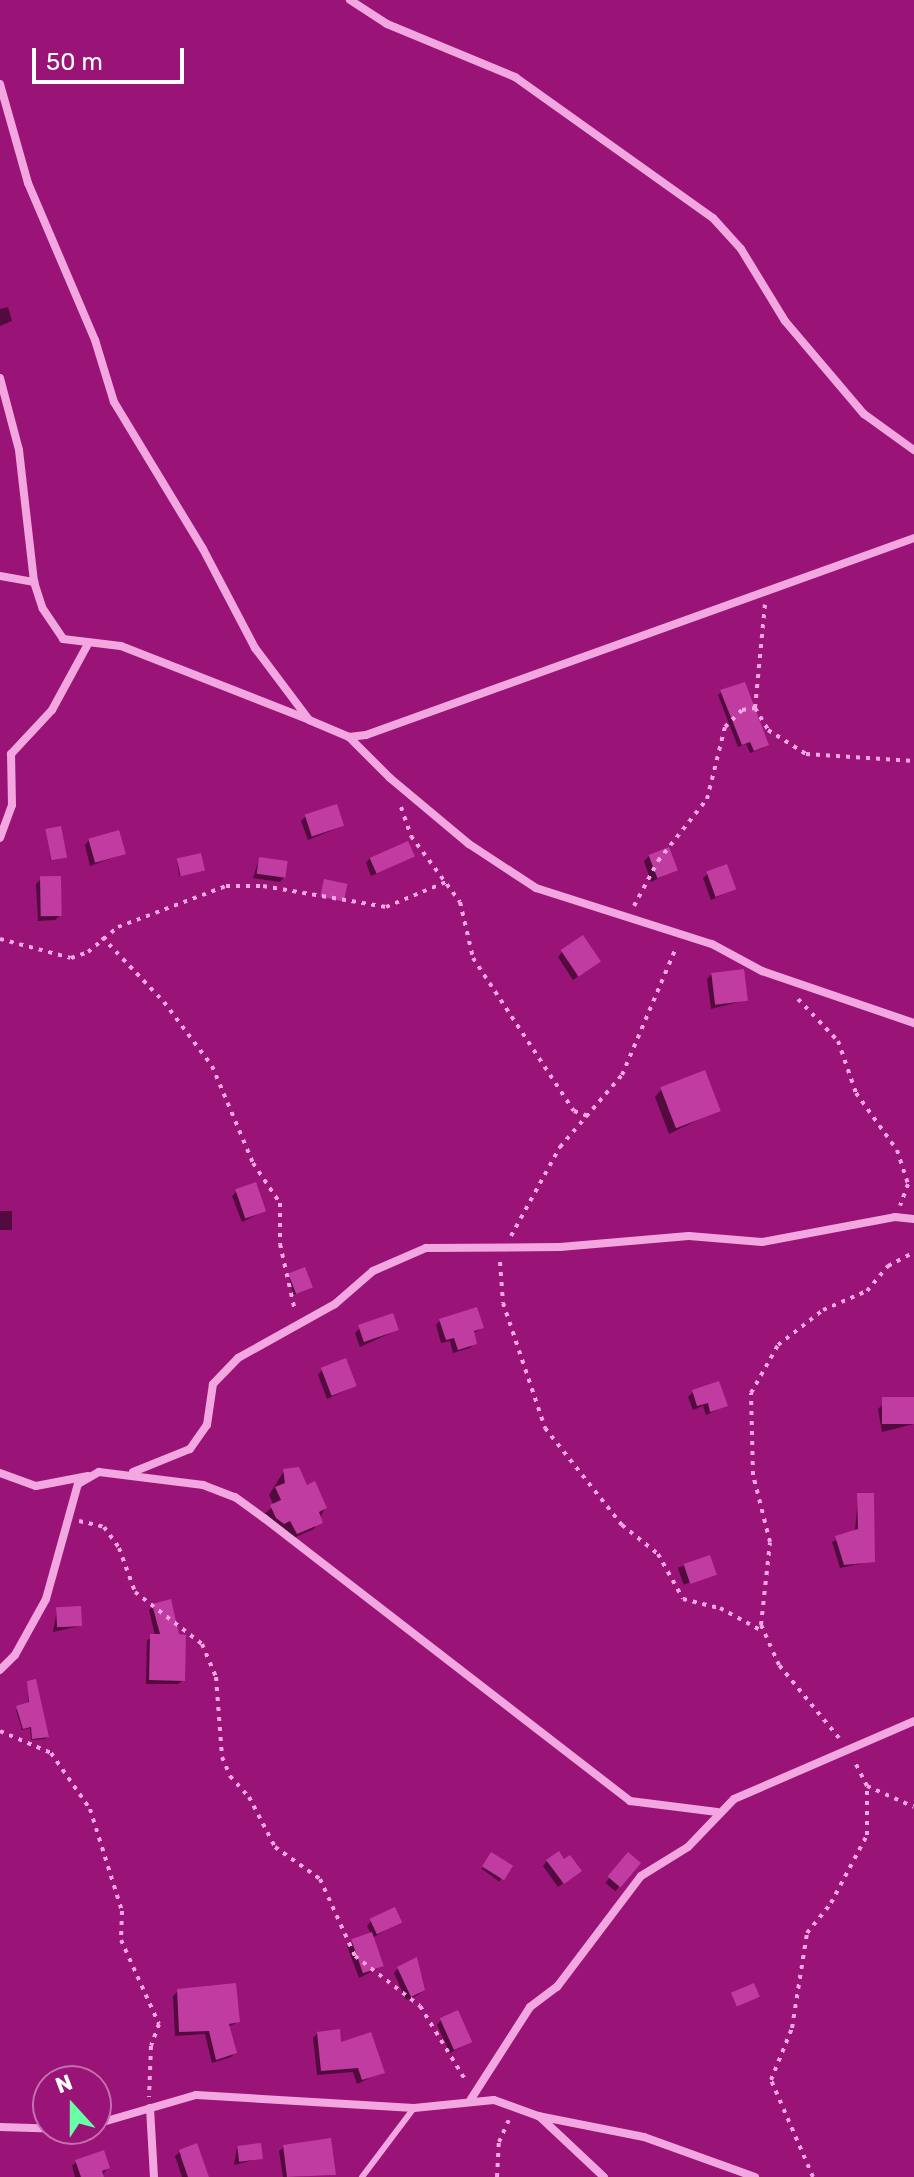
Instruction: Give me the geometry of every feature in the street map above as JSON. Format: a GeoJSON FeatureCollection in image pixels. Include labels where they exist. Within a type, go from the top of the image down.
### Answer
{"type":"FeatureCollection","features":[{"type":"Feature","properties":{"kind":"street"},"geometry":{"type":"LineString","coordinates":[[350,0],[387,24],[515,77],[713,218],[741,249],[785,321],[864,414],[914,450]]}},
{"type":"Feature","properties":{"kind":"street"},"geometry":{"type":"LineString","coordinates":[[0,84],[28,183],[95,340],[114,402],[203,549],[255,648],[309,720]]}},
{"type":"Feature","properties":{"kind":"street"},"geometry":{"type":"LineString","coordinates":[[0,378],[19,450],[34,582],[53,628],[70,644],[129,649],[349,737],[390,778],[505,870],[536,888],[720,947],[762,971],[914,1023]]}},
{"type":"Feature","properties":{"kind":"street"},"geometry":{"type":"LineString","coordinates":[[349,737],[417,718],[914,538]]}},
{"type":"Feature","properties":{"kind":"street"},"geometry":{"type":"LineString","coordinates":[[0,576],[34,582]]}},
{"type":"Feature","properties":{"kind":"street"},"geometry":{"type":"LineString","coordinates":[[0,762],[52,710],[88,644]]}},
{"type":"Feature","properties":{"kind":"street"},"geometry":{"type":"LineString","coordinates":[[0,838],[12,805],[11,754]]}},
{"type":"Feature","properties":{"kind":"street"},"geometry":{"type":"LineString","coordinates":[[129,1473],[190,1449],[207,1425],[213,1384],[223,1373],[335,1304],[373,1271],[415,1253],[444,1244],[560,1247],[689,1236],[762,1242],[895,1217],[914,1219]]}},
{"type":"Feature","properties":{"kind":"street"},"geometry":{"type":"LineString","coordinates":[[0,1473],[36,1486],[88,1476],[129,1473],[215,1488],[245,1503],[630,1801],[717,1812]]}},
{"type":"Feature","properties":{"kind":"street"},"geometry":{"type":"LineString","coordinates":[[0,1670],[15,1655],[46,1599],[72,1496],[88,1476]]}},
{"type":"Feature","properties":{"kind":"street"},"geometry":{"type":"LineString","coordinates":[[471,2099],[530,2007],[557,1987],[634,1883],[688,1847],[717,1812],[914,1721]]}},
{"type":"Feature","properties":{"kind":"street"},"geometry":{"type":"LineString","coordinates":[[112,2119],[196,2095],[414,2108],[471,2099],[515,2106],[538,2116],[644,2137],[755,2177]]}},
{"type":"Feature","properties":{"kind":"street"},"geometry":{"type":"LineString","coordinates":[[150,2108],[154,2177]]}},
{"type":"Feature","properties":{"kind":"street"},"geometry":{"type":"LineString","coordinates":[[538,2116],[604,2177]]}},
{"type":"Feature","properties":{"kind":"street"},"geometry":{"type":"LineString","coordinates":[[0,2127],[32,2128]]}},
{"type":"Feature","properties":{"kind":"lane"},"geometry":{"type":"LineString","coordinates":[[362,2177],[414,2108]]}},
{"type":"Feature","properties":{"kind":"path"},"geometry":{"type":"LineString","coordinates":[[766,592],[755,708],[768,730],[806,754],[914,761]]}},
{"type":"Feature","properties":{"kind":"path"},"geometry":{"type":"LineString","coordinates":[[627,919],[658,861],[707,799],[725,727],[742,710],[755,708]]}},
{"type":"Feature","properties":{"kind":"path"},"geometry":{"type":"LineString","coordinates":[[390,778],[411,836],[460,902],[473,958],[574,1111],[588,1116]]}},
{"type":"Feature","properties":{"kind":"path"},"geometry":{"type":"LineString","coordinates":[[0,939],[62,958],[88,952],[102,937],[226,886],[276,888],[386,907],[446,882]]}},
{"type":"Feature","properties":{"kind":"path"},"geometry":{"type":"LineString","coordinates":[[681,934],[622,1075],[540,1178],[505,1245],[498,1283],[545,1428],[622,1525],[658,1554],[683,1599],[720,1608],[763,1632]]}},
{"type":"Feature","properties":{"kind":"path"},"geometry":{"type":"LineString","coordinates":[[102,937],[164,1002],[212,1066],[253,1163],[280,1203],[280,1244],[299,1324]]}},
{"type":"Feature","properties":{"kind":"path"},"geometry":{"type":"LineString","coordinates":[[793,995],[838,1041],[856,1093],[906,1169],[908,1184],[895,1217]]}},
{"type":"Feature","properties":{"kind":"path"},"geometry":{"type":"LineString","coordinates":[[813,2177],[771,2080],[796,2012],[807,1933],[831,1903],[867,1835],[867,1786],[850,1749],[784,1672],[763,1632],[760,1612],[770,1579],[770,1542],[753,1475],[750,1411],[758,1374],[778,1345],[802,1324],[867,1291],[888,1266],[914,1252]]}},
{"type":"Feature","properties":{"kind":"path"},"geometry":{"type":"LineString","coordinates":[[67,1522],[104,1527],[119,1548],[135,1592],[202,1644],[213,1666],[222,1757],[230,1776],[249,1797],[275,1847],[320,1879],[355,1956],[405,1991],[436,2025],[463,2070],[471,2099]]}},
{"type":"Feature","properties":{"kind":"path"},"geometry":{"type":"LineString","coordinates":[[0,1731],[51,1753],[90,1809],[122,1911],[121,1940],[159,2024],[149,2064],[150,2108]]}},
{"type":"Feature","properties":{"kind":"path"},"geometry":{"type":"LineString","coordinates":[[867,1786],[914,1807]]}},
{"type":"Feature","properties":{"kind":"path"},"geometry":{"type":"LineString","coordinates":[[497,2177],[499,2142],[515,2106]]}},
{"type":"Feature","properties":{"kind":"building"},"geometry":{"type":"Polygon","coordinates":[[[745,682],[769,745],[754,751],[750,742],[742,745],[720,690],[745,682]]]}},
{"type":"Feature","properties":{"kind":"building"},"geometry":{"type":"Polygon","coordinates":[[[337,804],[344,826],[312,836],[305,815],[337,804]]]}},
{"type":"Feature","properties":{"kind":"building"},"geometry":{"type":"Polygon","coordinates":[[[61,826],[67,857],[51,860],[45,829],[61,826]]]}},
{"type":"Feature","properties":{"kind":"building"},"geometry":{"type":"Polygon","coordinates":[[[119,830],[126,854],[95,863],[88,839],[119,830]]]}},
{"type":"Feature","properties":{"kind":"building"},"geometry":{"type":"Polygon","coordinates":[[[408,841],[415,857],[377,874],[370,858],[408,841]]]}},
{"type":"Feature","properties":{"kind":"building"},"geometry":{"type":"Polygon","coordinates":[[[669,847],[678,870],[657,878],[648,855],[669,847]]]}},
{"type":"Feature","properties":{"kind":"building"},"geometry":{"type":"Polygon","coordinates":[[[201,853],[205,871],[181,876],[177,859],[201,853]]]}},
{"type":"Feature","properties":{"kind":"building"},"geometry":{"type":"Polygon","coordinates":[[[259,857],[288,861],[285,878],[257,874],[259,857]]]}},
{"type":"Feature","properties":{"kind":"building"},"geometry":{"type":"Polygon","coordinates":[[[727,864],[736,889],[716,897],[706,872],[727,864]]]}},
{"type":"Feature","properties":{"kind":"building"},"geometry":{"type":"Polygon","coordinates":[[[40,876],[61,876],[62,916],[41,916],[40,876]]]}},
{"type":"Feature","properties":{"kind":"building"},"geometry":{"type":"Polygon","coordinates":[[[324,879],[347,884],[344,902],[320,897],[324,879]]]}},
{"type":"Feature","properties":{"kind":"building"},"geometry":{"type":"Polygon","coordinates":[[[583,935],[601,962],[579,977],[561,950],[583,935]]]}},
{"type":"Feature","properties":{"kind":"building"},"geometry":{"type":"Polygon","coordinates":[[[744,969],[748,1001],[715,1005],[711,973],[744,969]]]}},
{"type":"Feature","properties":{"kind":"building"},"geometry":{"type":"Polygon","coordinates":[[[705,1070],[721,1111],[676,1128],[660,1087],[705,1070]]]}},
{"type":"Feature","properties":{"kind":"building"},"geometry":{"type":"Polygon","coordinates":[[[256,1182],[266,1211],[245,1218],[235,1189],[256,1182]]]}},
{"type":"Feature","properties":{"kind":"building"},"geometry":{"type":"Polygon","coordinates":[[[305,1267],[313,1288],[296,1294],[288,1273],[305,1267]]]}},
{"type":"Feature","properties":{"kind":"building"},"geometry":{"type":"Polygon","coordinates":[[[477,1307],[484,1328],[474,1331],[477,1344],[458,1350],[454,1338],[446,1340],[439,1319],[477,1307]]]}},
{"type":"Feature","properties":{"kind":"building"},"geometry":{"type":"Polygon","coordinates":[[[393,1313],[399,1330],[364,1342],[358,1325],[393,1313]]]}},
{"type":"Feature","properties":{"kind":"building"},"geometry":{"type":"Polygon","coordinates":[[[346,1358],[357,1386],[332,1396],[321,1368],[346,1358]]]}},
{"type":"Feature","properties":{"kind":"building"},"geometry":{"type":"Polygon","coordinates":[[[719,1381],[728,1406],[710,1412],[708,1403],[697,1406],[692,1390],[719,1381]]]}},
{"type":"Feature","properties":{"kind":"building"},"geometry":{"type":"Polygon","coordinates":[[[882,1397],[914,1397],[914,1424],[882,1424],[882,1397]]]}},
{"type":"Feature","properties":{"kind":"building"},"geometry":{"type":"Polygon","coordinates":[[[299,1467],[307,1485],[315,1481],[327,1508],[319,1512],[323,1523],[297,1534],[290,1521],[284,1524],[276,1518],[270,1505],[281,1500],[275,1487],[285,1483],[283,1469],[299,1467]]]}},
{"type":"Feature","properties":{"kind":"building"},"geometry":{"type":"Polygon","coordinates":[[[857,1493],[874,1493],[875,1562],[844,1565],[835,1536],[858,1529],[857,1493]]]}},
{"type":"Feature","properties":{"kind":"building"},"geometry":{"type":"Polygon","coordinates":[[[710,1555],[717,1575],[690,1584],[684,1564],[710,1555]]]}},
{"type":"Feature","properties":{"kind":"building"},"geometry":{"type":"Polygon","coordinates":[[[171,1599],[179,1634],[186,1635],[185,1681],[149,1680],[150,1634],[160,1634],[152,1604],[171,1599]]]}},
{"type":"Feature","properties":{"kind":"building"},"geometry":{"type":"Polygon","coordinates":[[[81,1606],[82,1626],[57,1627],[56,1607],[81,1606]]]}},
{"type":"Feature","properties":{"kind":"building"},"geometry":{"type":"Polygon","coordinates":[[[36,1679],[49,1737],[32,1739],[31,1727],[23,1729],[16,1706],[29,1702],[27,1681],[36,1679]]]}},
{"type":"Feature","properties":{"kind":"building"},"geometry":{"type":"Polygon","coordinates":[[[559,1851],[564,1859],[570,1855],[582,1871],[564,1884],[546,1860],[559,1851]]]}},
{"type":"Feature","properties":{"kind":"building"},"geometry":{"type":"Polygon","coordinates":[[[491,1852],[513,1866],[504,1880],[482,1866],[491,1852]]]}},
{"type":"Feature","properties":{"kind":"building"},"geometry":{"type":"Polygon","coordinates":[[[628,1852],[641,1863],[620,1887],[607,1877],[628,1852]]]}},
{"type":"Feature","properties":{"kind":"building"},"geometry":{"type":"Polygon","coordinates":[[[395,1907],[402,1922],[377,1934],[370,1919],[395,1907]]]}},
{"type":"Feature","properties":{"kind":"building"},"geometry":{"type":"Polygon","coordinates":[[[372,1932],[384,1966],[363,1973],[351,1939],[372,1932]]]}},
{"type":"Feature","properties":{"kind":"building"},"geometry":{"type":"Polygon","coordinates":[[[417,1957],[425,1990],[411,1997],[397,1967],[417,1957]]]}},
{"type":"Feature","properties":{"kind":"building"},"geometry":{"type":"Polygon","coordinates":[[[236,1983],[240,2022],[229,2024],[237,2053],[216,2060],[209,2031],[179,2032],[177,1989],[236,1983]]]}},
{"type":"Feature","properties":{"kind":"building"},"geometry":{"type":"Polygon","coordinates":[[[754,1983],[760,1997],[737,2007],[731,1993],[754,1983]]]}},
{"type":"Feature","properties":{"kind":"building"},"geometry":{"type":"Polygon","coordinates":[[[458,2010],[472,2042],[454,2050],[440,2018],[458,2010]]]}},
{"type":"Feature","properties":{"kind":"building"},"geometry":{"type":"Polygon","coordinates":[[[340,2029],[341,2042],[371,2032],[385,2073],[362,2080],[358,2068],[321,2071],[317,2032],[340,2029]]]}},
{"type":"Feature","properties":{"kind":"building"},"geometry":{"type":"Polygon","coordinates":[[[331,2138],[336,2175],[287,2177],[283,2145],[331,2138]]]}},
{"type":"Feature","properties":{"kind":"building"},"geometry":{"type":"Polygon","coordinates":[[[197,2143],[209,2177],[188,2177],[182,2160],[179,2150],[197,2143]]]}},
{"type":"Feature","properties":{"kind":"building"},"geometry":{"type":"Polygon","coordinates":[[[261,2143],[263,2159],[239,2162],[237,2146],[261,2143]]]}},
{"type":"Feature","properties":{"kind":"building"},"geometry":{"type":"Polygon","coordinates":[[[104,2150],[110,2168],[102,2171],[104,2177],[81,2177],[75,2160],[104,2150]]]}}]}
